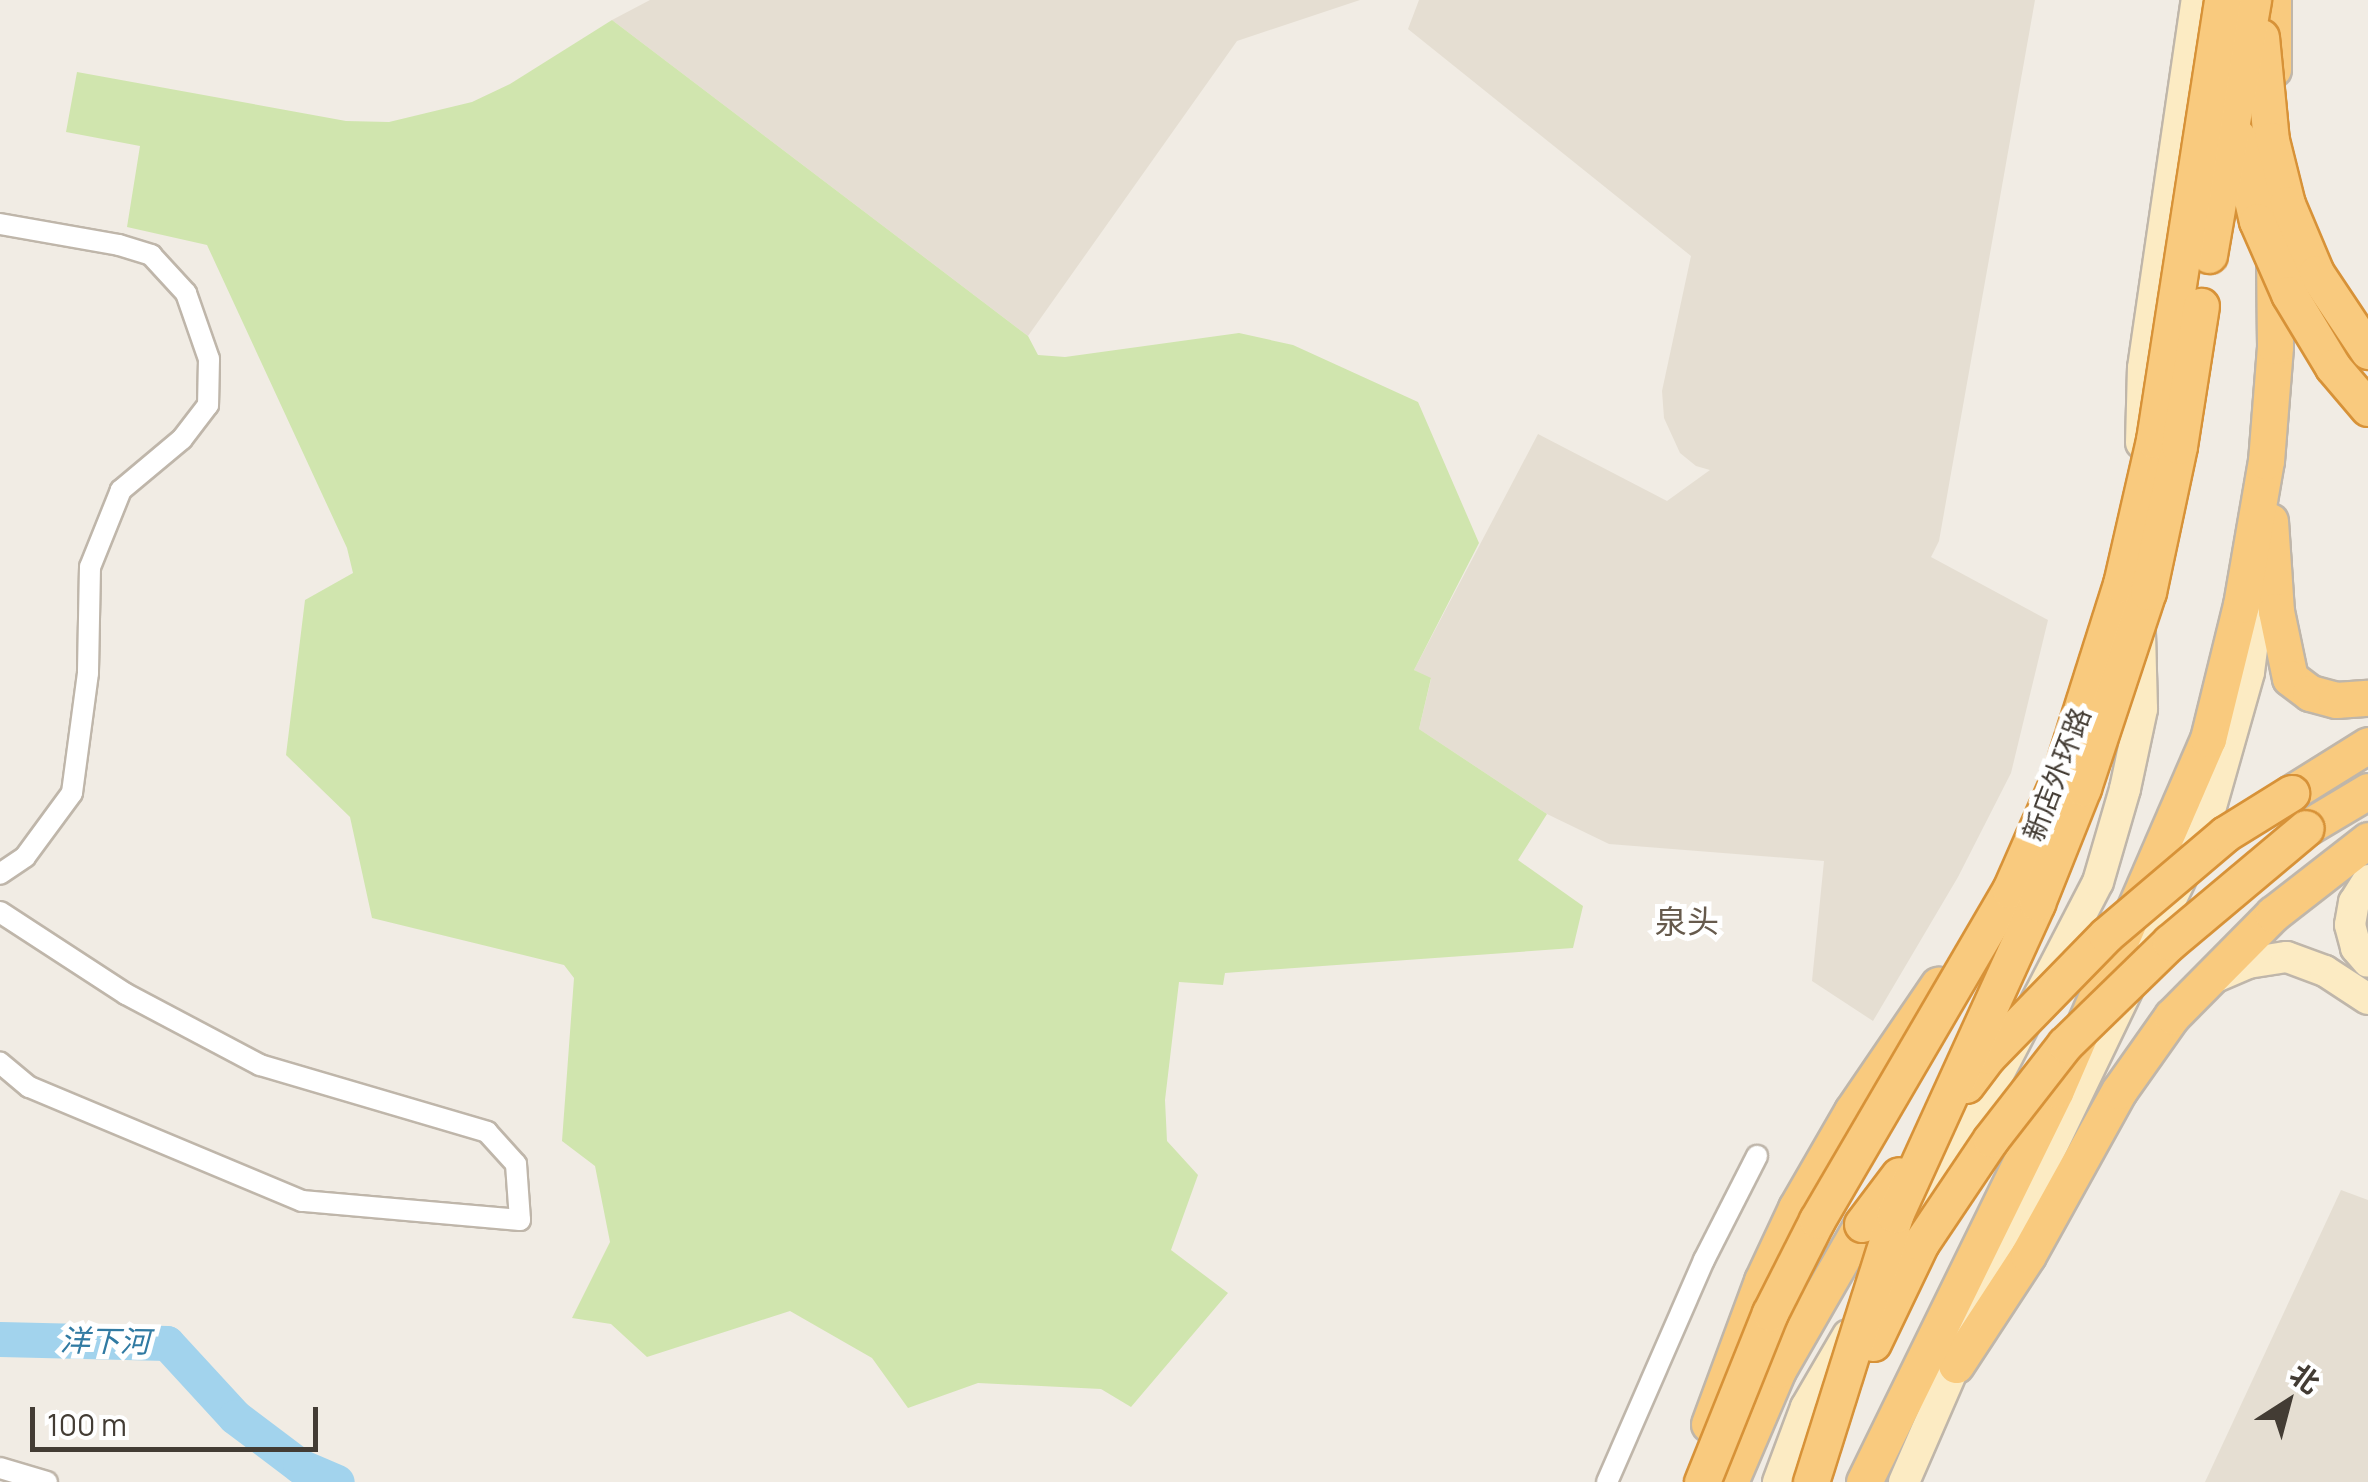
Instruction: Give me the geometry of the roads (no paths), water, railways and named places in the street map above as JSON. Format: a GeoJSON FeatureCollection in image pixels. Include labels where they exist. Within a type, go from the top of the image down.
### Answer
{"type":"FeatureCollection","features":[{"type":"Feature","properties":{"kind":"highway","name":"新店外环路"},"geometry":{"type":"LineString","coordinates":[[1702,1482],[1770,1313],[1817,1220],[2010,890],[2060,776],[2121,584],[2154,440],[2222,0]]}},
{"type":"Feature","properties":{"kind":"highway"},"geometry":{"type":"LineString","coordinates":[[2231,0],[2232,86],[2239,152],[2257,221],[2289,294],[2332,367],[2368,408]]}},
{"type":"Feature","properties":{"kind":"highway","name":"新店外环路"},"geometry":{"type":"LineString","coordinates":[[1813,1482],[1895,1216],[2038,903],[2083,788],[2148,592],[2180,446],[2252,0]]}},
{"type":"Feature","properties":{"kind":"highway"},"geometry":{"type":"LineString","coordinates":[[2263,0],[2261,69],[2271,140],[2288,204],[2316,273],[2368,352]]}},
{"type":"Feature","properties":{"kind":"highway"},"geometry":{"type":"LineString","coordinates":[[1942,1361],[2199,764],[2241,605],[2266,460],[2275,346],[2273,0]]}},
{"type":"Feature","properties":{"kind":"highway"},"geometry":{"type":"LineString","coordinates":[[2266,460],[2276,612],[2290,678],[2310,693],[2336,700],[2368,698]]}},
{"type":"Feature","properties":{"kind":"highway"},"geometry":{"type":"LineString","coordinates":[[1730,1482],[1778,1370],[1862,1224],[1988,1056],[2106,935],[2226,834],[2368,745]]}},
{"type":"Feature","properties":{"kind":"highway"},"geometry":{"type":"LineString","coordinates":[[1813,1482],[1921,1243],[1991,1138],[2065,1044],[2248,873],[2306,828],[2368,792]]}},
{"type":"Feature","properties":{"kind":"highway"},"geometry":{"type":"LineString","coordinates":[[1864,1482],[1942,1361],[2028,1255],[2119,1091],[2196,988],[2273,914],[2368,840]]}},
{"type":"Feature","properties":{"kind":"highway"},"geometry":{"type":"LineString","coordinates":[[1689,1482],[1762,1281],[1796,1208],[1852,1111],[1958,955]]}},
{"type":"Feature","properties":{"kind":"main road"},"geometry":{"type":"LineString","coordinates":[[1778,1482],[1806,1407],[1986,1098],[2098,882],[2125,789],[2142,709],[2138,572],[2142,368],[2197,0]]}},
{"type":"Feature","properties":{"kind":"main road"},"geometry":{"type":"LineString","coordinates":[[1958,955],[2110,744],[2138,572]]}},
{"type":"Feature","properties":{"kind":"main road"},"geometry":{"type":"LineString","coordinates":[[2368,880],[2354,902],[2350,925],[2356,948],[2368,962]]}},
{"type":"Feature","properties":{"kind":"main road"},"geometry":{"type":"LineString","coordinates":[[2196,988],[2248,963],[2287,957],[2325,971],[2368,998]]}},
{"type":"Feature","properties":{"kind":"main road"},"geometry":{"type":"LineString","coordinates":[[1904,1482],[1942,1361]]}},
{"type":"Feature","properties":{"kind":"street"},"geometry":{"type":"LineString","coordinates":[[0,224],[120,245],[151,256],[186,293],[208,359],[208,406],[182,439],[121,490],[90,567],[88,673],[72,793],[25,857],[0,874]]}},
{"type":"Feature","properties":{"kind":"street"},"geometry":{"type":"LineString","coordinates":[[0,912],[126,994],[260,1065],[487,1132],[516,1164],[520,1220],[302,1202],[28,1087],[0,1063]]}},
{"type":"Feature","properties":{"kind":"street"},"geometry":{"type":"LineString","coordinates":[[1607,1482],[1704,1260],[1756,1156]]}},
{"type":"Feature","properties":{"kind":"street"},"geometry":{"type":"LineString","coordinates":[[0,1468],[48,1482]]}},
{"type":"Feature","properties":{"kind":"waterway","name":"洋下河"},"geometry":{"type":"LineString","coordinates":[[0,1339],[167,1343],[235,1417],[300,1466],[337,1482]]}},
{"type":"Feature","properties":{"kind":"district","name":"泉头"},"geometry":{"type":"Point","coordinates":[1687,921]}}]}
